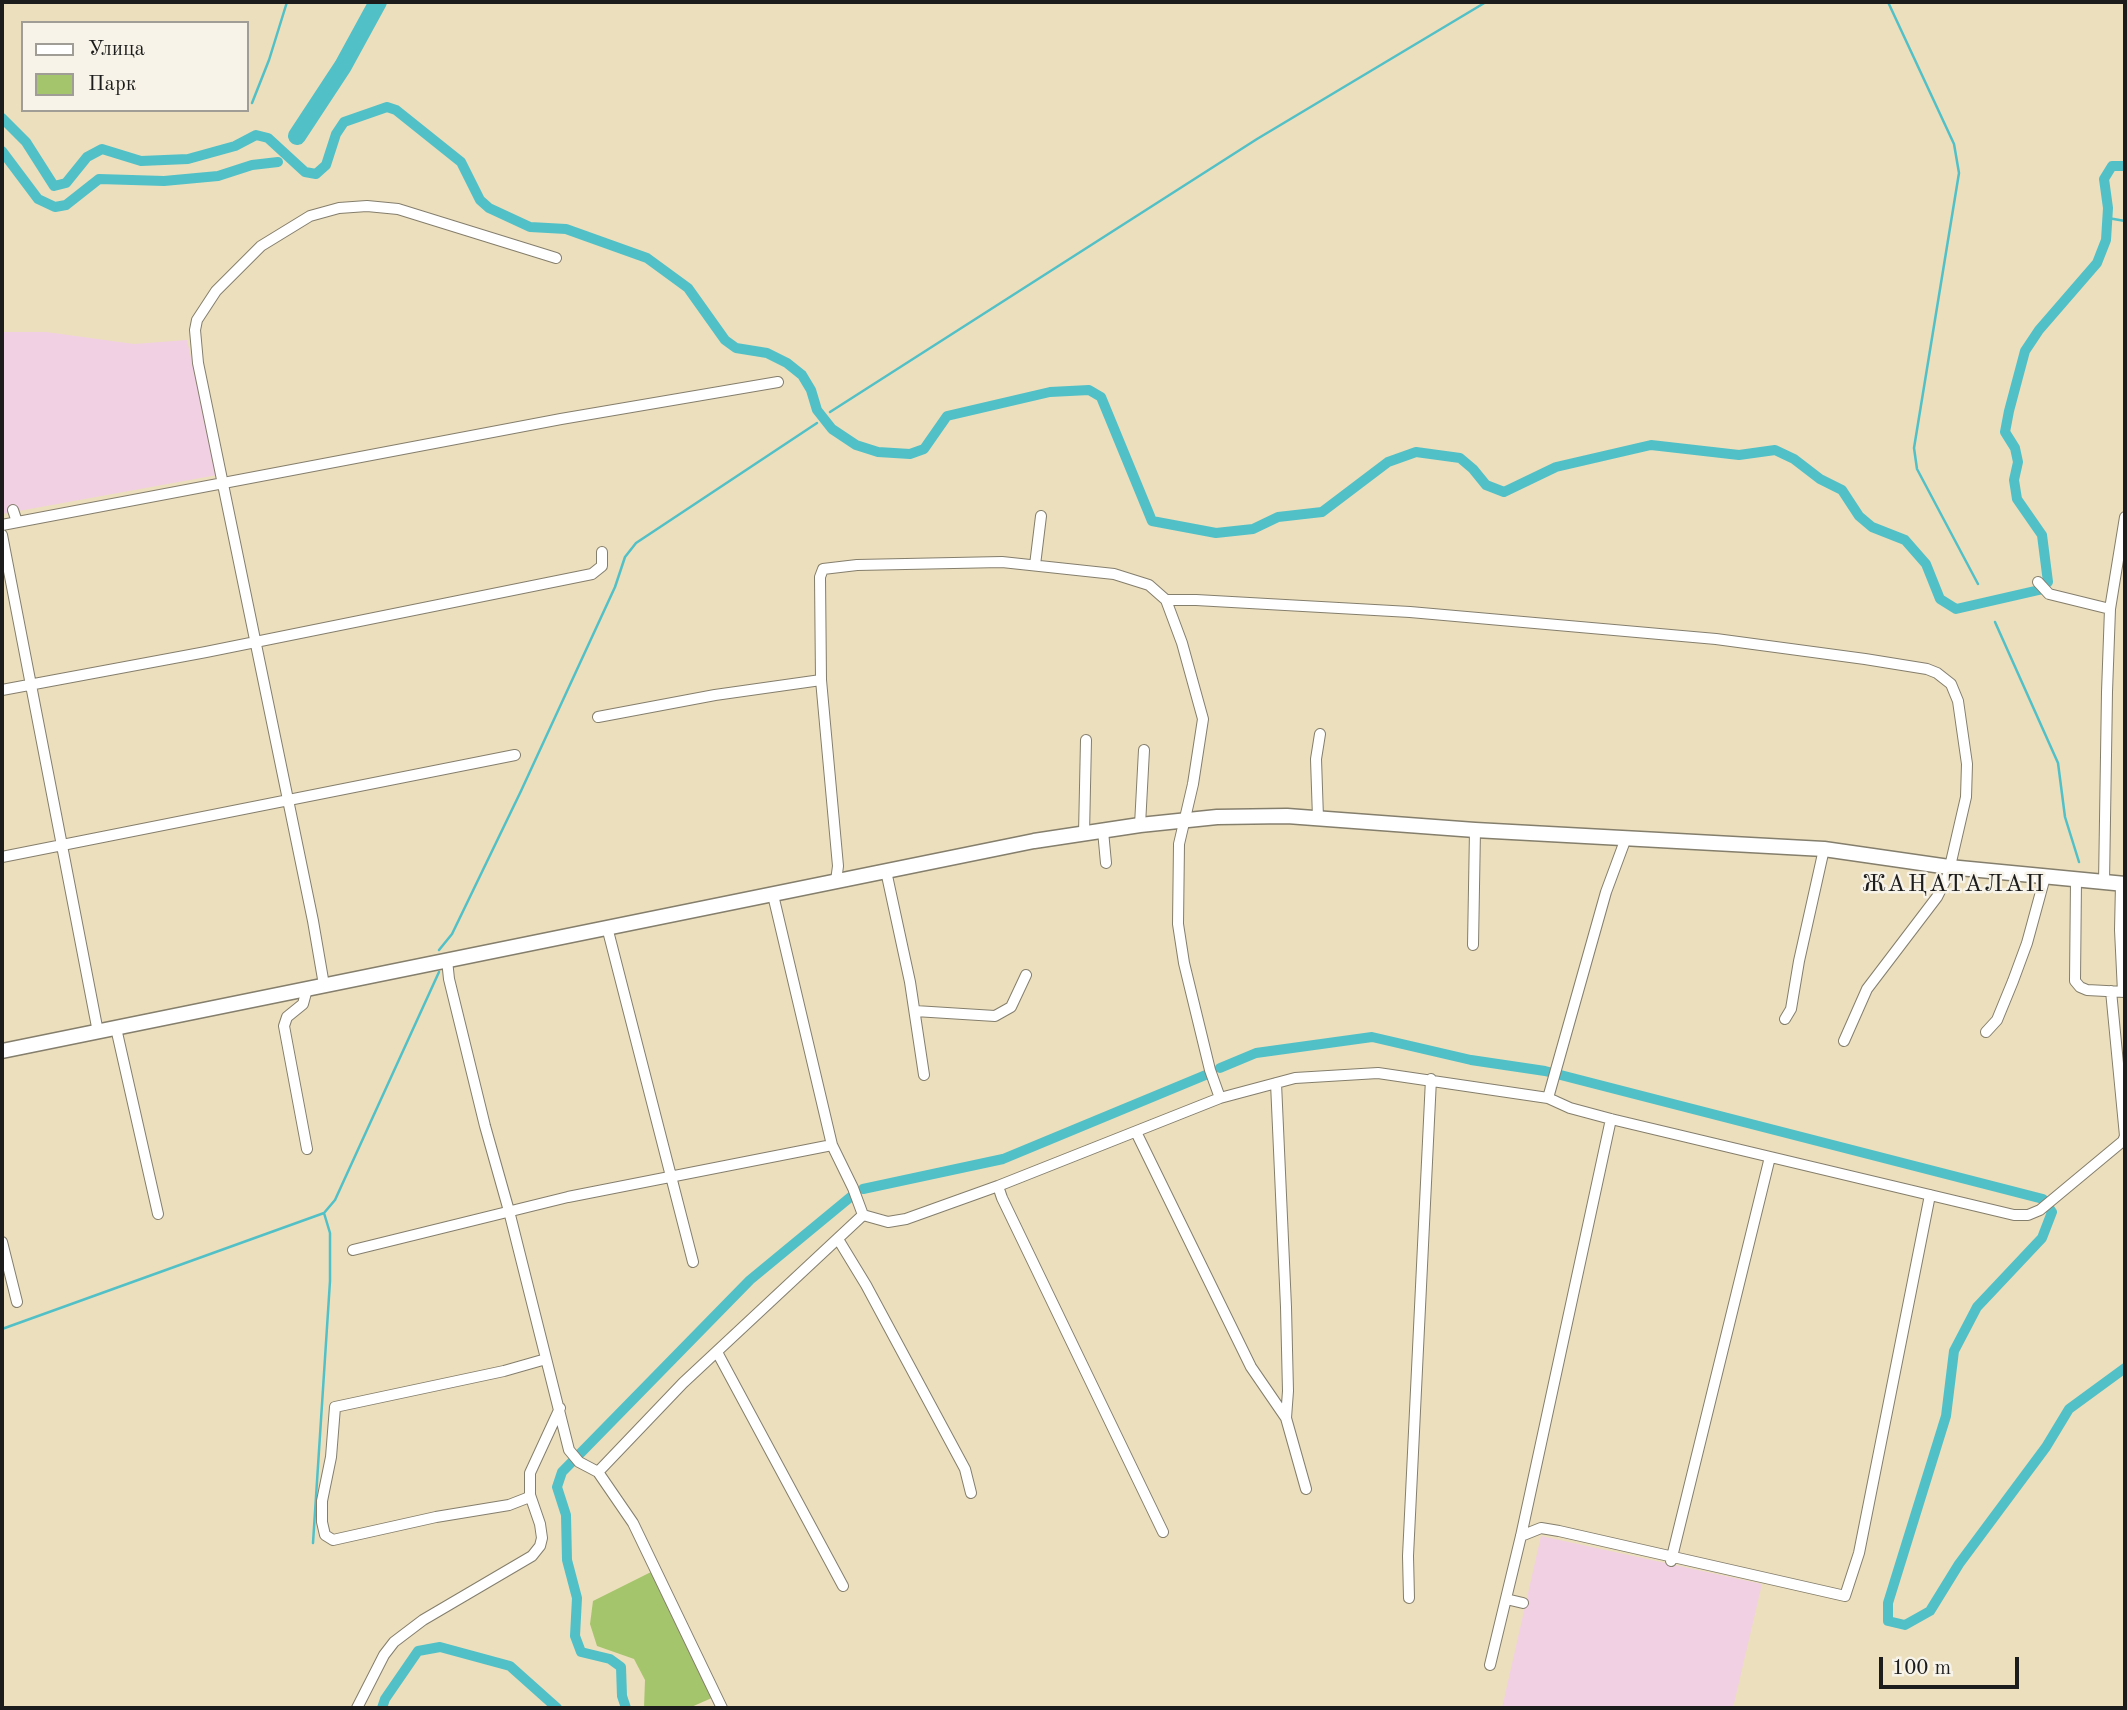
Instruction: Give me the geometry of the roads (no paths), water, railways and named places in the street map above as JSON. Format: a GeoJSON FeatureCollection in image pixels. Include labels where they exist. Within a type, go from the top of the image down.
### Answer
{"type":"FeatureCollection","features":[{"type":"Feature","properties":{"kind":"main road"},"geometry":{"type":"LineString","coordinates":[[2,1051],[1034,841],[1183,820],[1254,816],[1318,818],[1475,830],[1824,849],[1949,867],[2123,884]]}},
{"type":"Feature","properties":{"kind":"street"},"geometry":{"type":"LineString","coordinates":[[324,985],[257,641],[198,363],[195,330],[202,310],[216,291],[261,246],[310,216],[339,208],[387,207],[556,258]]}},
{"type":"Feature","properties":{"kind":"street"},"geometry":{"type":"LineString","coordinates":[[2,525],[561,419],[778,382]]}},
{"type":"Feature","properties":{"kind":"street"},"geometry":{"type":"LineString","coordinates":[[13,510],[17,522]]}},
{"type":"Feature","properties":{"kind":"street"},"geometry":{"type":"LineString","coordinates":[[1035,565],[1041,516]]}},
{"type":"Feature","properties":{"kind":"street"},"geometry":{"type":"LineString","coordinates":[[2104,883],[2106,692],[2110,609],[2125,517]]}},
{"type":"Feature","properties":{"kind":"street"},"geometry":{"type":"LineString","coordinates":[[2,535],[98,1032]]}},
{"type":"Feature","properties":{"kind":"street"},"geometry":{"type":"LineString","coordinates":[[2,690],[592,574],[602,566],[601,552]]}},
{"type":"Feature","properties":{"kind":"street"},"geometry":{"type":"LineString","coordinates":[[836,881],[838,866],[821,680],[820,577],[825,568],[1002,562],[1114,573],[1149,585],[1166,600],[1182,643],[1203,719],[1177,862],[1180,943],[1210,1070],[1220,1098]]}},
{"type":"Feature","properties":{"kind":"street"},"geometry":{"type":"LineString","coordinates":[[2041,586],[2049,594],[2110,609]]}},
{"type":"Feature","properties":{"kind":"street"},"geometry":{"type":"LineString","coordinates":[[1166,600],[1410,612],[1703,638],[1927,669],[1947,680],[1958,701],[1967,764],[1966,797],[1945,883],[1867,989],[1844,1041]]}},
{"type":"Feature","properties":{"kind":"street"},"geometry":{"type":"LineString","coordinates":[[598,717],[701,697],[821,680]]}},
{"type":"Feature","properties":{"kind":"street"},"geometry":{"type":"LineString","coordinates":[[1318,818],[1316,759],[1320,734]]}},
{"type":"Feature","properties":{"kind":"street"},"geometry":{"type":"LineString","coordinates":[[1084,834],[1086,740]]}},
{"type":"Feature","properties":{"kind":"street"},"geometry":{"type":"LineString","coordinates":[[1140,825],[1144,750]]}},
{"type":"Feature","properties":{"kind":"street"},"geometry":{"type":"LineString","coordinates":[[2,857],[515,755]]}},
{"type":"Feature","properties":{"kind":"street"},"geometry":{"type":"LineString","coordinates":[[1473,945],[1475,830]]}},
{"type":"Feature","properties":{"kind":"street"},"geometry":{"type":"LineString","coordinates":[[1103,831],[1106,863]]}},
{"type":"Feature","properties":{"kind":"street"},"geometry":{"type":"LineString","coordinates":[[1548,1098],[1606,892],[1626,838]]}},
{"type":"Feature","properties":{"kind":"street"},"geometry":{"type":"LineString","coordinates":[[1785,1019],[1792,1004],[1798,961],[1824,849]]}},
{"type":"Feature","properties":{"kind":"street"},"geometry":{"type":"LineString","coordinates":[[886,871],[915,1011],[924,1075]]}},
{"type":"Feature","properties":{"kind":"street"},"geometry":{"type":"LineString","coordinates":[[1986,1032],[1997,1020],[2028,943],[2045,877]]}},
{"type":"Feature","properties":{"kind":"street"},"geometry":{"type":"LineString","coordinates":[[2076,880],[2075,981],[2087,990],[2124,992],[2120,930],[2123,884]]}},
{"type":"Feature","properties":{"kind":"street"},"geometry":{"type":"LineString","coordinates":[[773,895],[832,1145],[863,1215]]}},
{"type":"Feature","properties":{"kind":"street"},"geometry":{"type":"LineString","coordinates":[[607,927],[693,1262]]}},
{"type":"Feature","properties":{"kind":"street"},"geometry":{"type":"LineString","coordinates":[[447,960],[479,1101],[571,1453],[579,1462],[598,1472],[633,1523],[722,1708]]}},
{"type":"Feature","properties":{"kind":"street"},"geometry":{"type":"LineString","coordinates":[[915,1011],[995,1016],[1011,1007],[1026,975]]}},
{"type":"Feature","properties":{"kind":"street"},"geometry":{"type":"LineString","coordinates":[[307,989],[303,1004],[287,1017],[284,1026],[307,1149]]}},
{"type":"Feature","properties":{"kind":"street"},"geometry":{"type":"LineString","coordinates":[[863,1215],[892,1222],[998,1186],[1220,1098],[1295,1078],[1378,1073],[1548,1098],[1570,1108],[1611,1119],[2014,1215],[2028,1215],[2040,1210],[2123,1140],[2111,991]]}},
{"type":"Feature","properties":{"kind":"street"},"geometry":{"type":"LineString","coordinates":[[116,1028],[159,1214]]}},
{"type":"Feature","properties":{"kind":"street"},"geometry":{"type":"LineString","coordinates":[[1409,1598],[1408,1556],[1431,1079]]}},
{"type":"Feature","properties":{"kind":"street"},"geometry":{"type":"LineString","coordinates":[[1276,1083],[1286,1307],[1286,1418]]}},
{"type":"Feature","properties":{"kind":"street"},"geometry":{"type":"LineString","coordinates":[[1490,1665],[1521,1536],[1611,1119]]}},
{"type":"Feature","properties":{"kind":"street"},"geometry":{"type":"LineString","coordinates":[[1136,1132],[1251,1367],[1286,1418],[1306,1489]]}},
{"type":"Feature","properties":{"kind":"street"},"geometry":{"type":"LineString","coordinates":[[353,1250],[509,1211],[832,1145]]}},
{"type":"Feature","properties":{"kind":"street"},"geometry":{"type":"LineString","coordinates":[[1672,1559],[1770,1157]]}},
{"type":"Feature","properties":{"kind":"street"},"geometry":{"type":"LineString","coordinates":[[998,1186],[1163,1532]]}},
{"type":"Feature","properties":{"kind":"street"},"geometry":{"type":"LineString","coordinates":[[1521,1536],[1541,1528],[1845,1596],[1858,1553],[1930,1195]]}},
{"type":"Feature","properties":{"kind":"street"},"geometry":{"type":"LineString","coordinates":[[598,1472],[664,1401],[863,1215]]}},
{"type":"Feature","properties":{"kind":"street"},"geometry":{"type":"LineString","coordinates":[[838,1239],[965,1469],[971,1493]]}},
{"type":"Feature","properties":{"kind":"street"},"geometry":{"type":"LineString","coordinates":[[2,1242],[17,1301]]}},
{"type":"Feature","properties":{"kind":"street"},"geometry":{"type":"LineString","coordinates":[[717,1352],[843,1586]]}},
{"type":"Feature","properties":{"kind":"street"},"geometry":{"type":"LineString","coordinates":[[530,1494],[527,1498],[509,1505],[436,1517],[333,1540],[325,1535],[322,1522],[322,1500],[331,1457],[332,1415],[335,1407],[503,1371],[546,1359]]}},
{"type":"Feature","properties":{"kind":"street"},"geometry":{"type":"LineString","coordinates":[[357,1708],[384,1655],[394,1642],[423,1620],[536,1551],[542,1538],[530,1494],[530,1473],[560,1408]]}},
{"type":"Feature","properties":{"kind":"street"},"geometry":{"type":"LineString","coordinates":[[1506,1600],[1522,1603]]}},
{"type":"Feature","properties":{"kind":"waterway"},"geometry":{"type":"LineString","coordinates":[[252,103],[287,2]]}},
{"type":"Feature","properties":{"kind":"waterway"},"geometry":{"type":"LineString","coordinates":[[297,136],[343,66],[378,2]]}},
{"type":"Feature","properties":{"kind":"waterway"},"geometry":{"type":"LineString","coordinates":[[830,412],[1257,139],[1486,2]]}},
{"type":"Feature","properties":{"kind":"waterway"},"geometry":{"type":"LineString","coordinates":[[1888,2],[1954,144],[1959,173],[1914,448],[1917,469],[1978,584]]}},
{"type":"Feature","properties":{"kind":"waterway"},"geometry":{"type":"LineString","coordinates":[[2,118],[26,142],[54,186],[66,183],[87,157],[102,149],[141,161],[188,159],[235,146],[256,135],[268,138],[305,172],[316,174],[326,165],[336,134],[344,122],[387,107],[396,110],[461,162],[480,200],[489,208],[530,227],[566,229],[647,258],[688,288],[725,340],[736,348],[767,353],[787,363],[802,375],[811,390],[817,410],[832,429],[856,445],[878,452],[910,454],[924,449],[947,416],[1050,392],[1089,390],[1101,397],[1152,521],[1216,533],[1253,529],[1278,517],[1322,512],[1388,462],[1416,452],[1460,458],[1486,485],[1504,492],[1556,467],[1651,445],[1739,455],[1775,450],[1842,490],[1859,516],[1872,527],[1905,540],[1926,564],[1940,599],[1956,609],[2039,590],[2048,582],[2042,535],[2017,499],[2014,480],[2018,462],[2015,448],[2005,432],[2025,351],[2039,330],[2097,263],[2106,240],[2108,208],[2104,179],[2112,166],[2125,166]]}},
{"type":"Feature","properties":{"kind":"waterway"},"geometry":{"type":"LineString","coordinates":[[2,151],[38,199],[55,207],[66,205],[99,179],[164,181],[218,176],[252,165],[278,162]]}},
{"type":"Feature","properties":{"kind":"waterway"},"geometry":{"type":"LineString","coordinates":[[2108,218],[2125,221]]}},
{"type":"Feature","properties":{"kind":"waterway"},"geometry":{"type":"LineString","coordinates":[[439,950],[452,934],[521,791],[615,587],[625,557],[636,543],[817,423]]}},
{"type":"Feature","properties":{"kind":"waterway"},"geometry":{"type":"LineString","coordinates":[[1995,622],[2058,763],[2065,817],[2079,862]]}},
{"type":"Feature","properties":{"kind":"waterway"},"geometry":{"type":"LineString","coordinates":[[2,1329],[324,1213],[335,1200],[439,972]]}},
{"type":"Feature","properties":{"kind":"waterway"},"geometry":{"type":"LineString","coordinates":[[1220,1068],[1256,1053],[1372,1037],[1471,1060],[1545,1071],[2043,1199],[2052,1212],[2042,1238],[1977,1307],[1954,1351],[1946,1416],[1888,1603],[1888,1621],[1905,1625],[1930,1611],[1959,1564],[2046,1447],[2069,1409],[2125,1368]]}},
{"type":"Feature","properties":{"kind":"waterway"},"geometry":{"type":"LineString","coordinates":[[863,1189],[1003,1159],[1208,1074]]}},
{"type":"Feature","properties":{"kind":"waterway"},"geometry":{"type":"LineString","coordinates":[[626,1708],[622,1696],[621,1667],[610,1659],[581,1652],[575,1636],[577,1598],[567,1560],[566,1515],[557,1487],[562,1472],[750,1280],[853,1195]]}},
{"type":"Feature","properties":{"kind":"waterway"},"geometry":{"type":"LineString","coordinates":[[313,1543],[330,1281],[330,1233],[324,1213]]}},
{"type":"Feature","properties":{"kind":"waterway"},"geometry":{"type":"LineString","coordinates":[[382,1708],[385,1699],[418,1651],[440,1647],[510,1666],[557,1708]]}},
{"type":"Feature","properties":{"kind":"district","name":"ЖАҢАТАЛАП"},"geometry":{"type":"Point","coordinates":[1954,885]}}]}
